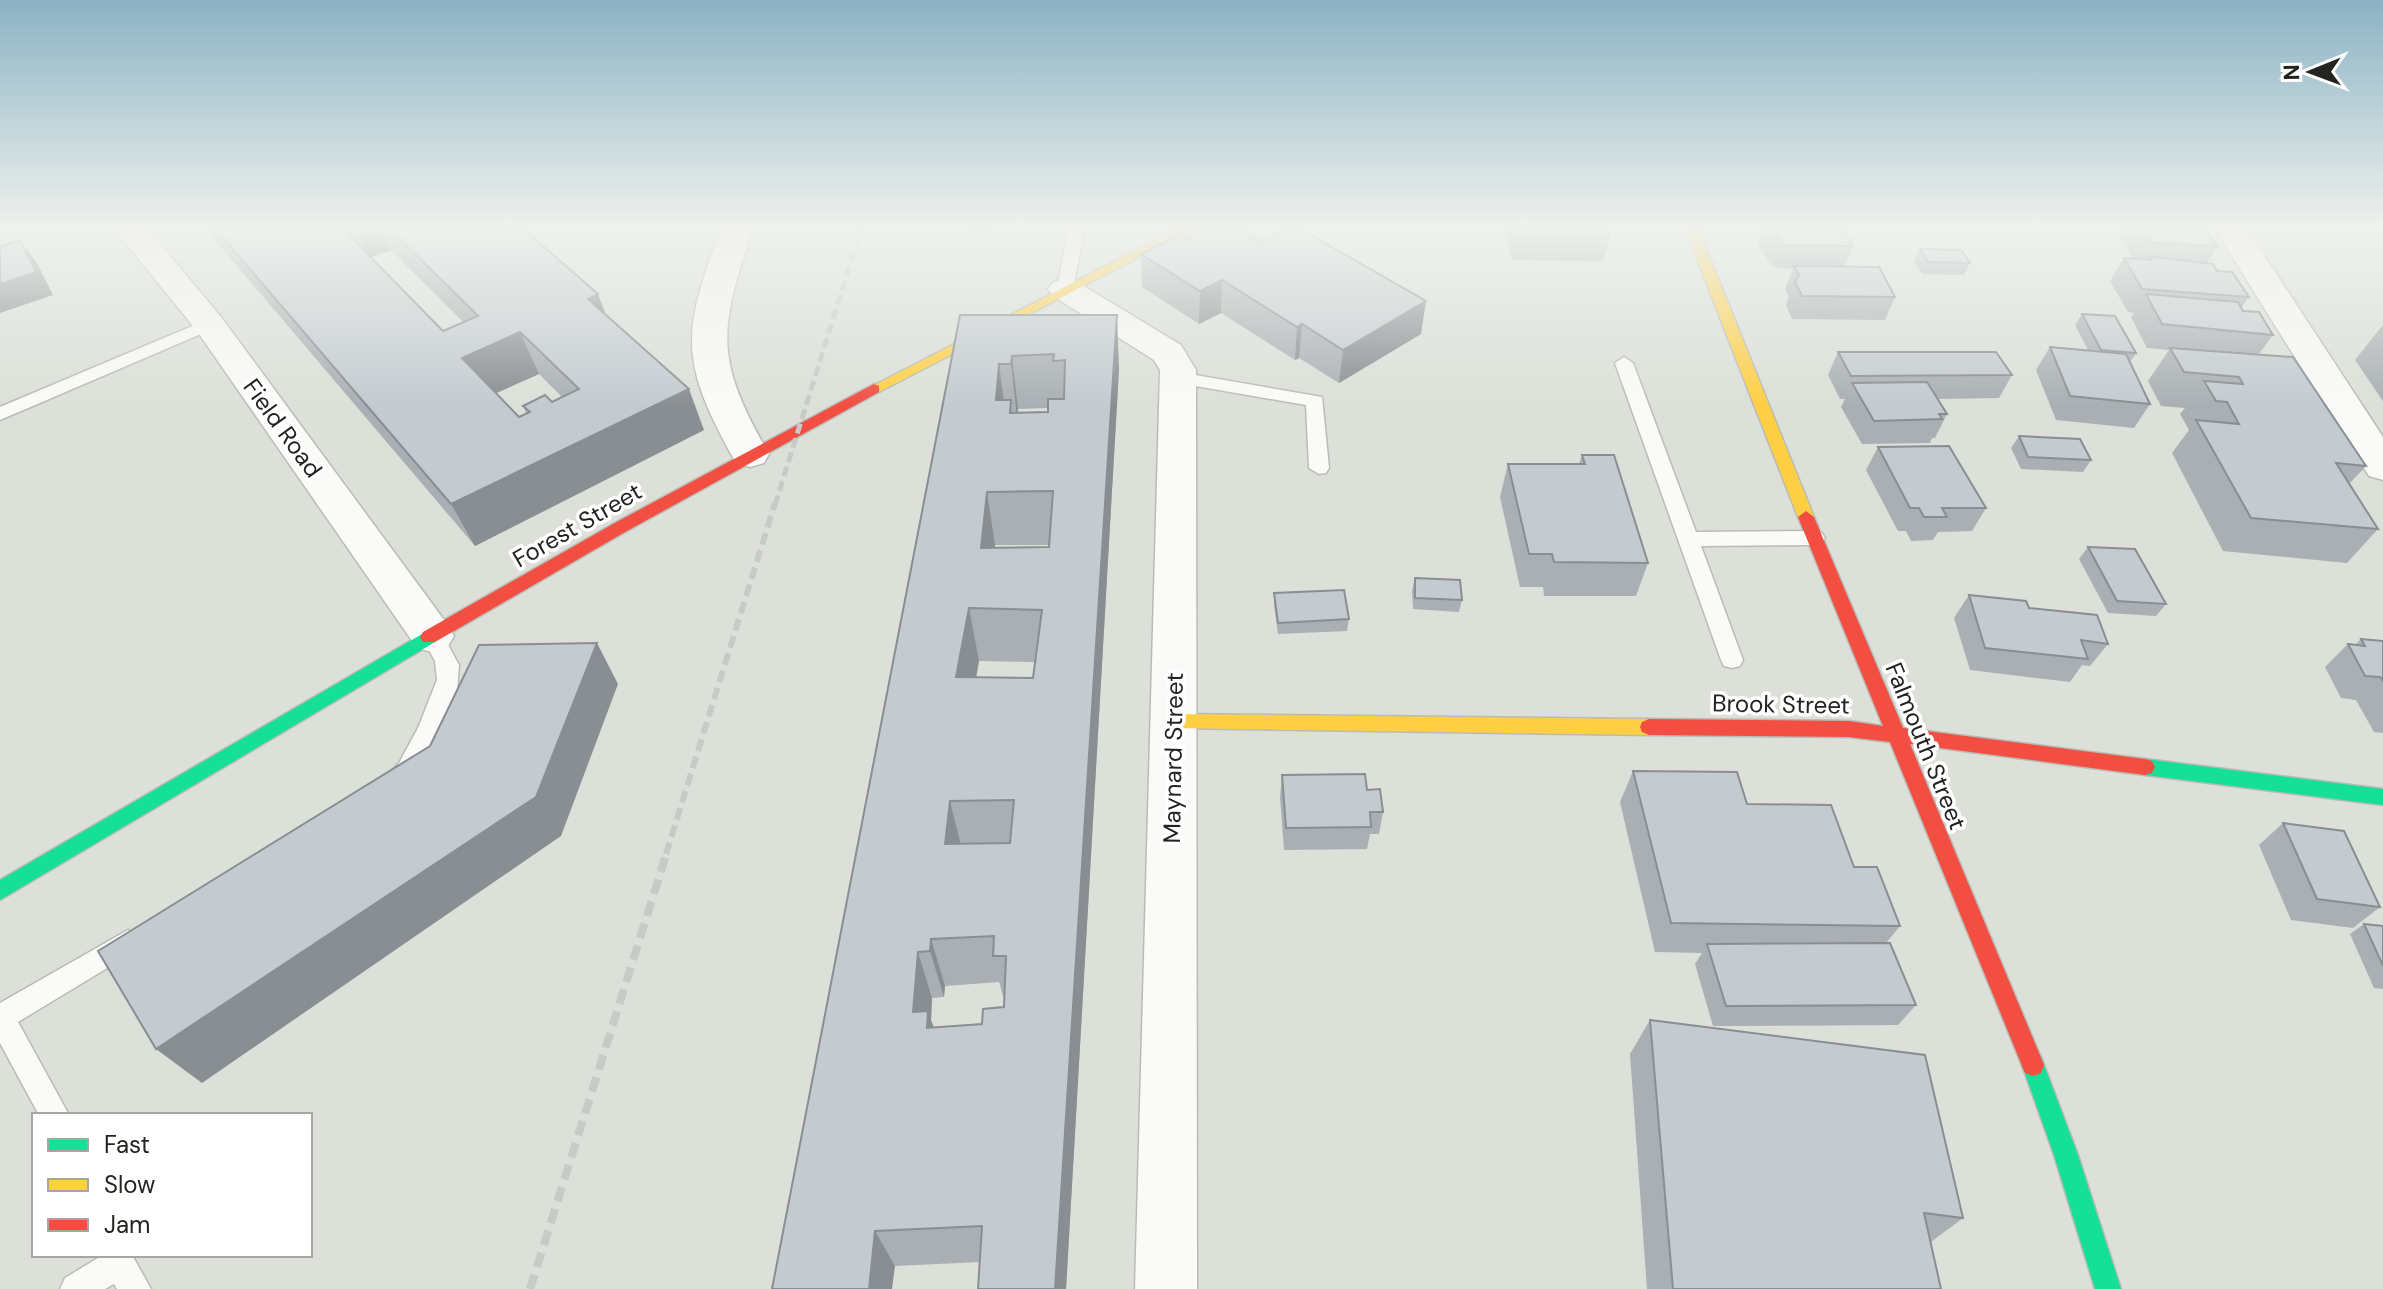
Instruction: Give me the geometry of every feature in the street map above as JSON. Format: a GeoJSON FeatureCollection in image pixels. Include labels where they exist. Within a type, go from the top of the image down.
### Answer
{"type":"FeatureCollection","features":[{"type":"Feature","properties":{"kind":"street","name":"Field Road"},"geometry":{"type":"LineString","coordinates":[[178,286],[209,324],[432,636]]}},
{"type":"Feature","properties":{"kind":"street"},"geometry":{"type":"LineString","coordinates":[[716,286],[707,343],[709,370],[718,397],[750,454]]}},
{"type":"Feature","properties":{"kind":"street","name":"Forest Street"},"geometry":{"type":"LineString","coordinates":[[0,891],[93,839],[432,636],[750,454],[1071,286]]}},
{"type":"Feature","properties":{"kind":"street","name":"Falmouth Street"},"geometry":{"type":"LineString","coordinates":[[1714,286],[1894,733],[2042,1085],[2076,1179],[2108,1289]]}},
{"type":"Feature","properties":{"kind":"street"},"geometry":{"type":"LineString","coordinates":[[2267,286],[2383,467]]}},
{"type":"Feature","properties":{"kind":"street"},"geometry":{"type":"LineString","coordinates":[[1065,289],[1168,353],[1177,363],[1178,378]]}},
{"type":"Feature","properties":{"kind":"street","name":"Maynard Street"},"geometry":{"type":"LineString","coordinates":[[1166,1289],[1178,378]]}},
{"type":"Feature","properties":{"kind":"street","name":"Brook Street"},"geometry":{"type":"LineString","coordinates":[[1174,721],[1822,728],[1894,733],[2383,797]]}},
{"type":"Feature","properties":{"kind":"lane"},"geometry":{"type":"LineString","coordinates":[[0,414],[209,324]]}},
{"type":"Feature","properties":{"kind":"lane"},"geometry":{"type":"LineString","coordinates":[[1624,363],[1732,660]]}},
{"type":"Feature","properties":{"kind":"lane"},"geometry":{"type":"LineString","coordinates":[[1178,378],[1315,401],[1319,468]]}},
{"type":"Feature","properties":{"kind":"lane"},"geometry":{"type":"LineString","coordinates":[[1688,539],[1815,538]]}},
{"type":"Feature","properties":{"kind":"lane"},"geometry":{"type":"LineString","coordinates":[[379,794],[407,770],[447,689],[449,673],[446,659],[432,636]]}},
{"type":"Feature","properties":{"kind":"lane"},"geometry":{"type":"LineString","coordinates":[[54,1113],[0,1017],[149,930]]}},
{"type":"Feature","properties":{"kind":"lane"},"geometry":{"type":"LineString","coordinates":[[76,1289],[119,1263],[135,1289]]}},
{"type":"Feature","properties":{"kind":"building"},"geometry":{"type":"Polygon","coordinates":[[[264,286],[399,286],[443,331],[478,316],[448,286],[589,286],[598,294],[588,299],[689,389],[451,504],[264,286]],[[520,332],[462,358],[519,417],[530,412],[523,406],[545,395],[552,402],[579,389],[520,332]]]}},
{"type":"Feature","properties":{"kind":"building"},"geometry":{"type":"Polygon","coordinates":[[[1192,286],[1210,286],[1200,291],[1192,286]]]}},
{"type":"Feature","properties":{"kind":"building"},"geometry":{"type":"Polygon","coordinates":[[[1232,286],[1400,286],[1426,301],[1343,350],[1302,324],[1297,327],[1232,286]]]}},
{"type":"Feature","properties":{"kind":"building"},"geometry":{"type":"Polygon","coordinates":[[[1797,286],[1889,286],[1895,297],[1802,296],[1797,286]]]}},
{"type":"Feature","properties":{"kind":"building"},"geometry":{"type":"Polygon","coordinates":[[[2140,286],[2242,286],[2249,297],[2142,289],[2140,286]]]}},
{"type":"Feature","properties":{"kind":"building"},"geometry":{"type":"Polygon","coordinates":[[[2146,294],[2238,302],[2243,311],[2259,312],[2273,335],[2162,324],[2146,294]]]}},
{"type":"Feature","properties":{"kind":"building"},"geometry":{"type":"Polygon","coordinates":[[[2082,314],[2115,316],[2136,353],[2101,350],[2082,314]]]}},
{"type":"Feature","properties":{"kind":"building"},"geometry":{"type":"Polygon","coordinates":[[[960,315],[1117,315],[1055,1289],[978,1289],[982,1226],[875,1231],[869,1289],[772,1289],[960,315]],[[1054,354],[1012,356],[1011,364],[999,364],[996,400],[1011,400],[1010,413],[1048,412],[1048,399],[1064,399],[1065,360],[1053,361],[1054,354]],[[1053,491],[987,492],[981,548],[1049,547],[1053,491]],[[969,608],[956,677],[1033,678],[1042,610],[969,608]],[[1014,800],[950,801],[945,844],[1010,843],[1014,800]],[[994,936],[931,939],[930,951],[918,952],[913,1012],[928,1011],[927,1028],[982,1024],[983,1009],[1004,1007],[1006,956],[993,956],[994,936]]]}},
{"type":"Feature","properties":{"kind":"building"},"geometry":{"type":"Polygon","coordinates":[[[2050,347],[2126,354],[2150,404],[2070,396],[2050,347]]]}},
{"type":"Feature","properties":{"kind":"building"},"geometry":{"type":"Polygon","coordinates":[[[2170,348],[2293,357],[2366,466],[2336,463],[2378,529],[2251,518],[2196,420],[2239,424],[2227,402],[2216,401],[2204,381],[2243,384],[2239,377],[2184,372],[2170,348]]]}},
{"type":"Feature","properties":{"kind":"building"},"geometry":{"type":"Polygon","coordinates":[[[1838,352],[1996,352],[2012,375],[1851,376],[1838,352]]]}},
{"type":"Feature","properties":{"kind":"building"},"geometry":{"type":"Polygon","coordinates":[[[1927,382],[1947,414],[1939,414],[1942,419],[1874,421],[1852,383],[1927,382]]]}},
{"type":"Feature","properties":{"kind":"building"},"geometry":{"type":"Polygon","coordinates":[[[2019,436],[2080,439],[2091,460],[2028,457],[2019,436]]]}},
{"type":"Feature","properties":{"kind":"building"},"geometry":{"type":"Polygon","coordinates":[[[1949,446],[1986,508],[1942,508],[1947,517],[1924,517],[1919,508],[1910,508],[1878,447],[1949,446]]]}},
{"type":"Feature","properties":{"kind":"building"},"geometry":{"type":"Polygon","coordinates":[[[1582,455],[1614,455],[1648,563],[1554,562],[1552,554],[1529,554],[1508,464],[1585,464],[1582,455]]]}},
{"type":"Feature","properties":{"kind":"building"},"geometry":{"type":"Polygon","coordinates":[[[2088,547],[2135,549],[2166,604],[2117,601],[2088,547]]]}},
{"type":"Feature","properties":{"kind":"building"},"geometry":{"type":"Polygon","coordinates":[[[1415,578],[1460,580],[1462,600],[1415,598],[1415,578]]]}},
{"type":"Feature","properties":{"kind":"building"},"geometry":{"type":"Polygon","coordinates":[[[1344,590],[1349,619],[1278,623],[1274,593],[1344,590]]]}},
{"type":"Feature","properties":{"kind":"building"},"geometry":{"type":"Polygon","coordinates":[[[1969,595],[2026,601],[2029,608],[2097,615],[2108,644],[2081,640],[2088,659],[1985,648],[1969,595]]]}},
{"type":"Feature","properties":{"kind":"building"},"geometry":{"type":"Polygon","coordinates":[[[2361,639],[2383,641],[2383,681],[2380,677],[2365,676],[2348,644],[2365,646],[2361,639]]]}},
{"type":"Feature","properties":{"kind":"building"},"geometry":{"type":"Polygon","coordinates":[[[597,643],[536,797],[156,1049],[98,951],[430,746],[479,645],[597,643]]]}},
{"type":"Feature","properties":{"kind":"building"},"geometry":{"type":"Polygon","coordinates":[[[1633,771],[1737,772],[1747,804],[1831,805],[1854,867],[1877,867],[1900,926],[1671,923],[1633,771]]]}},
{"type":"Feature","properties":{"kind":"building"},"geometry":{"type":"Polygon","coordinates":[[[1365,774],[1367,790],[1380,789],[1383,812],[1370,812],[1371,827],[1286,828],[1282,775],[1365,774]]]}},
{"type":"Feature","properties":{"kind":"building"},"geometry":{"type":"Polygon","coordinates":[[[2283,823],[2344,831],[2380,907],[2317,899],[2283,823]]]}},
{"type":"Feature","properties":{"kind":"building"},"geometry":{"type":"Polygon","coordinates":[[[2364,924],[2383,926],[2383,966],[2364,924]]]}},
{"type":"Feature","properties":{"kind":"building"},"geometry":{"type":"Polygon","coordinates":[[[1890,943],[1916,1005],[1726,1006],[1707,944],[1890,943]]]}},
{"type":"Feature","properties":{"kind":"building"},"geometry":{"type":"Polygon","coordinates":[[[1650,1020],[1925,1055],[1963,1218],[1924,1213],[1941,1289],[1673,1289],[1650,1020]]]}},
{"type":"Feature","properties":{"kind":"railway"},"geometry":{"type":"LineString","coordinates":[[775,505],[843,286]]}},
{"type":"Feature","properties":{"kind":"railway"},"geometry":{"type":"LineString","coordinates":[[666,854],[775,503]]}},
{"type":"Feature","properties":{"kind":"railway"},"geometry":{"type":"LineString","coordinates":[[530,1289],[667,852]]}},
{"type":"Feature","properties":{"kind":"traffic: fast"},"geometry":{"type":"LineString","coordinates":[[0,891],[429,637]]}},
{"type":"Feature","properties":{"kind":"traffic: fast"},"geometry":{"type":"LineString","coordinates":[[2145,767],[2383,797]]}},
{"type":"Feature","properties":{"kind":"traffic: fast"},"geometry":{"type":"LineString","coordinates":[[2033,1065],[2066,1155],[2108,1289]]}},
{"type":"Feature","properties":{"kind":"traffic: slow"},"geometry":{"type":"LineString","coordinates":[[874,389],[1075,286]]}},
{"type":"Feature","properties":{"kind":"traffic: slow"},"geometry":{"type":"LineString","coordinates":[[1714,286],[1806,517]]}},
{"type":"Feature","properties":{"kind":"traffic: slow"},"geometry":{"type":"LineString","coordinates":[[1174,721],[1649,727]]}},
{"type":"Feature","properties":{"kind":"traffic: jam"},"geometry":{"type":"LineString","coordinates":[[429,637],[619,528],[874,389]]}},
{"type":"Feature","properties":{"kind":"traffic: jam"},"geometry":{"type":"LineString","coordinates":[[1806,517],[2033,1065]]}},
{"type":"Feature","properties":{"kind":"traffic: jam"},"geometry":{"type":"LineString","coordinates":[[1649,727],[1849,729],[2145,767]]}}]}
